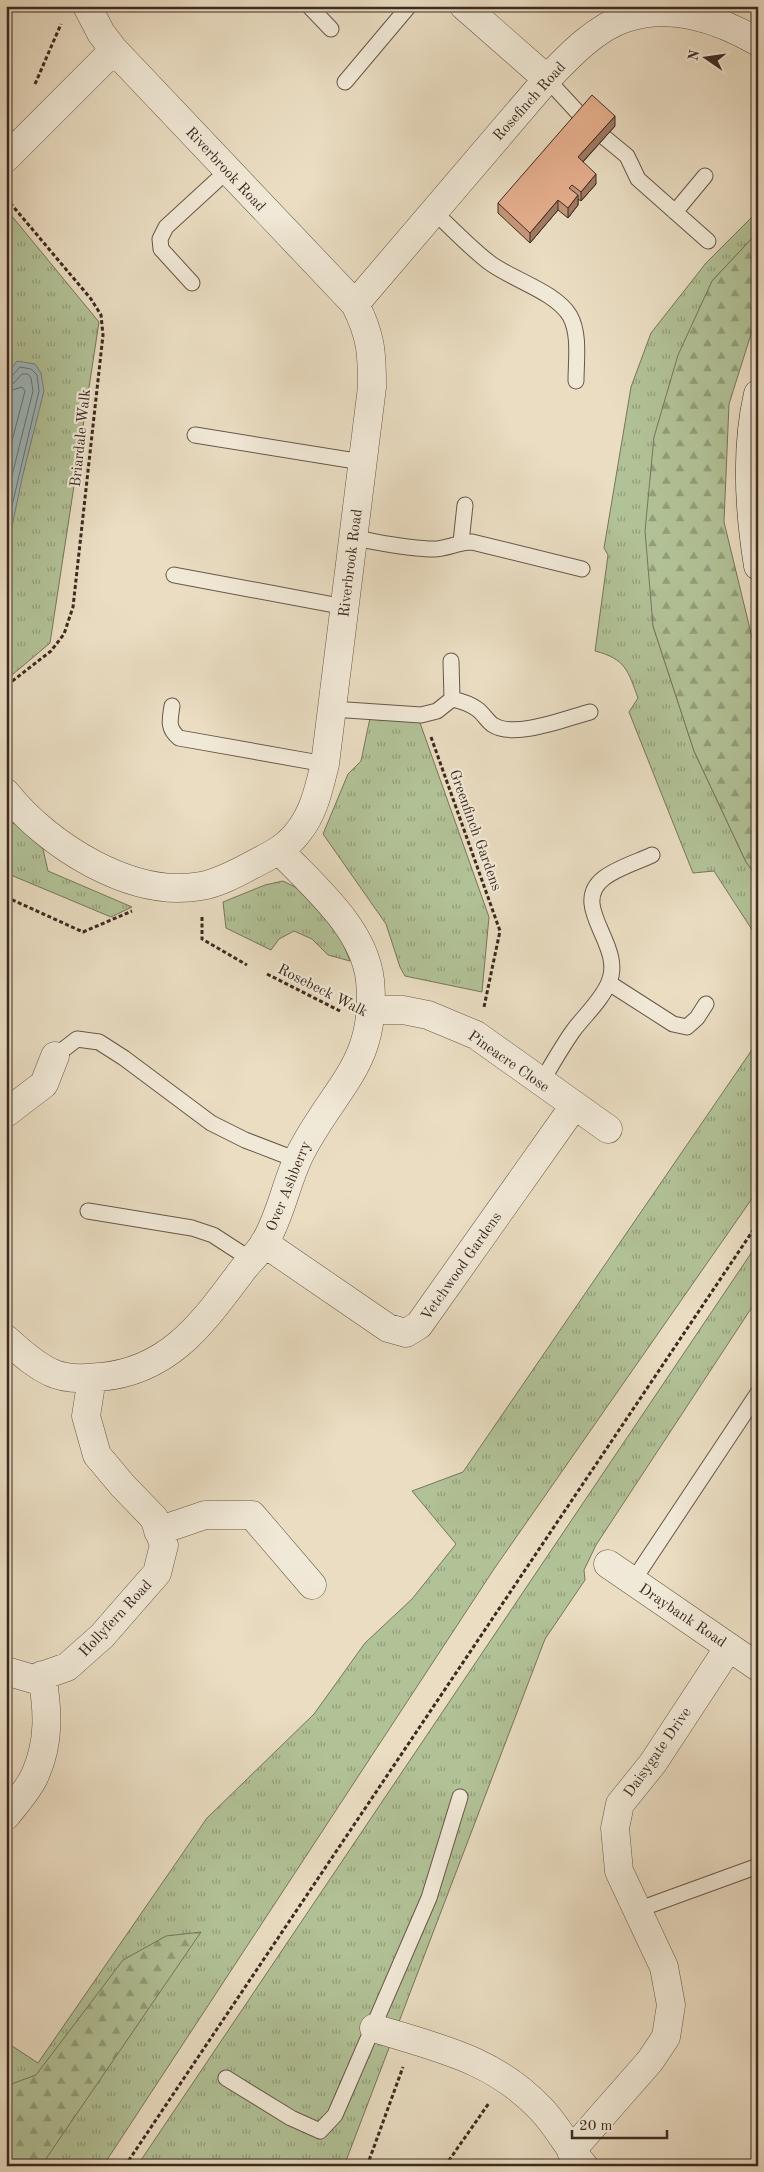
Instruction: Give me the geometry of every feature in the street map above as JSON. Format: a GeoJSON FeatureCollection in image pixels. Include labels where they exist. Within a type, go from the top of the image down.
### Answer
{"type":"FeatureCollection","features":[{"type":"Feature","properties":{"kind":"street","name":"Riverbrook Road"},"geometry":{"type":"LineString","coordinates":[[6,793],[31,821],[70,850],[112,873],[151,885],[178,888],[201,886],[231,876],[280,851],[298,832],[309,815],[325,764],[372,387],[372,352],[367,328],[355,304],[114,50],[101,33],[87,6]]}},
{"type":"Feature","properties":{"kind":"street"},"geometry":{"type":"LineString","coordinates":[[464,6],[547,79]]}},
{"type":"Feature","properties":{"kind":"street","name":"Rosefinch Road"},"geometry":{"type":"LineString","coordinates":[[355,304],[547,79],[565,60],[601,30],[625,18],[650,13],[679,12],[708,19],[738,30],[758,42]]}},
{"type":"Feature","properties":{"kind":"street"},"geometry":{"type":"LineString","coordinates":[[6,158],[114,50]]}},
{"type":"Feature","properties":{"kind":"street"},"geometry":{"type":"LineString","coordinates":[[758,394],[750,462],[751,522],[758,566]]}},
{"type":"Feature","properties":{"kind":"street","name":"Over Ashberry"},"geometry":{"type":"LineString","coordinates":[[6,1339],[30,1360],[50,1372],[69,1377],[92,1378],[122,1375],[156,1362],[182,1344],[216,1306],[257,1251],[280,1211],[297,1160],[314,1126],[354,1070],[364,1048],[370,1018],[370,978],[362,947],[333,908],[280,851]]}},
{"type":"Feature","properties":{"kind":"street","name":"Pineacre Close"},"geometry":{"type":"LineString","coordinates":[[370,1018],[403,1010],[428,1015],[476,1035],[608,1129]]}},
{"type":"Feature","properties":{"kind":"street"},"geometry":{"type":"LineString","coordinates":[[6,1113],[44,1084],[55,1056]]}},
{"type":"Feature","properties":{"kind":"street","name":"Vetchwood Gardens"},"geometry":{"type":"LineString","coordinates":[[257,1251],[388,1328],[406,1333],[419,1326],[574,1106]]}},
{"type":"Feature","properties":{"kind":"street","name":"Hollyfern Road"},"geometry":{"type":"LineString","coordinates":[[6,1671],[33,1679],[67,1667],[102,1636],[157,1573],[164,1545],[154,1518],[97,1455],[86,1416],[92,1378]]}},
{"type":"Feature","properties":{"kind":"street"},"geometry":{"type":"LineString","coordinates":[[158,1531],[205,1515],[252,1515],[312,1584]]}},
{"type":"Feature","properties":{"kind":"street","name":"Draybank Road"},"geometry":{"type":"LineString","coordinates":[[608,1564],[758,1667]]}},
{"type":"Feature","properties":{"kind":"street","name":"Daisygate Drive"},"geometry":{"type":"LineString","coordinates":[[577,2158],[666,2037],[671,2005],[664,1967],[619,1871],[615,1828],[620,1804],[653,1763],[729,1647]]}},
{"type":"Feature","properties":{"kind":"street"},"geometry":{"type":"LineString","coordinates":[[6,1816],[35,1776],[47,1739],[47,1706],[42,1675]]}},
{"type":"Feature","properties":{"kind":"street"},"geometry":{"type":"LineString","coordinates":[[374,2028],[471,2059],[506,2078],[541,2109],[577,2158]]}},
{"type":"Feature","properties":{"kind":"lane"},"geometry":{"type":"LineString","coordinates":[[309,6],[332,29]]}},
{"type":"Feature","properties":{"kind":"lane"},"geometry":{"type":"LineString","coordinates":[[345,82],[409,6]]}},
{"type":"Feature","properties":{"kind":"lane"},"geometry":{"type":"LineString","coordinates":[[547,79],[582,117]]}},
{"type":"Feature","properties":{"kind":"lane"},"geometry":{"type":"LineString","coordinates":[[604,137],[627,156],[638,179],[708,241]]}},
{"type":"Feature","properties":{"kind":"lane"},"geometry":{"type":"LineString","coordinates":[[192,283],[161,249],[160,238],[166,227],[227,171]]}},
{"type":"Feature","properties":{"kind":"lane"},"geometry":{"type":"LineString","coordinates":[[675,212],[705,176]]}},
{"type":"Feature","properties":{"kind":"lane"},"geometry":{"type":"LineString","coordinates":[[433,211],[489,262],[509,277],[556,302],[570,316],[576,333],[576,381]]}},
{"type":"Feature","properties":{"kind":"lane"},"geometry":{"type":"LineString","coordinates":[[195,435],[362,462]]}},
{"type":"Feature","properties":{"kind":"lane"},"geometry":{"type":"LineString","coordinates":[[461,542],[465,505]]}},
{"type":"Feature","properties":{"kind":"lane"},"geometry":{"type":"LineString","coordinates":[[353,538],[421,549],[437,549],[461,542],[487,545],[582,569]]}},
{"type":"Feature","properties":{"kind":"lane"},"geometry":{"type":"LineString","coordinates":[[174,575],[345,607]]}},
{"type":"Feature","properties":{"kind":"lane"},"geometry":{"type":"LineString","coordinates":[[451,661],[452,699]]}},
{"type":"Feature","properties":{"kind":"lane"},"geometry":{"type":"LineString","coordinates":[[332,709],[421,715],[437,711],[452,699]]}},
{"type":"Feature","properties":{"kind":"lane"},"geometry":{"type":"LineString","coordinates":[[452,699],[464,702],[477,709],[494,726],[508,729],[526,729],[590,712]]}},
{"type":"Feature","properties":{"kind":"lane"},"geometry":{"type":"LineString","coordinates":[[172,706],[170,723],[172,732],[179,738],[325,764]]}},
{"type":"Feature","properties":{"kind":"lane"},"geometry":{"type":"LineString","coordinates":[[541,1083],[572,1032],[609,983],[614,966],[609,946],[595,919],[591,904],[594,887],[605,876],[652,855]]}},
{"type":"Feature","properties":{"kind":"lane"},"geometry":{"type":"LineString","coordinates":[[609,983],[673,1024],[687,1027],[697,1018],[706,1004]]}},
{"type":"Feature","properties":{"kind":"lane"},"geometry":{"type":"LineString","coordinates":[[55,1056],[77,1039],[99,1042],[124,1058],[211,1123],[245,1140],[297,1160]]}},
{"type":"Feature","properties":{"kind":"lane"},"geometry":{"type":"LineString","coordinates":[[88,1211],[192,1228],[257,1251]]}},
{"type":"Feature","properties":{"kind":"lane"},"geometry":{"type":"LineString","coordinates":[[633,1581],[758,1393]]}},
{"type":"Feature","properties":{"kind":"lane"},"geometry":{"type":"LineString","coordinates":[[226,2078],[291,2118],[320,2131],[335,2115],[429,1898],[460,1797]]}},
{"type":"Feature","properties":{"kind":"lane"},"geometry":{"type":"LineString","coordinates":[[638,1910],[758,1866]]}},
{"type":"Feature","properties":{"kind":"path","name":"Briardale Walk"},"geometry":{"type":"LineString","coordinates":[[6,198],[91,298],[101,315],[103,335],[72,607],[64,634],[51,651],[6,686]]}},
{"type":"Feature","properties":{"kind":"path","name":"Greenfinch Gardens"},"geometry":{"type":"LineString","coordinates":[[428,730],[500,931],[486,1001],[476,1035]]}},
{"type":"Feature","properties":{"kind":"path"},"geometry":{"type":"LineString","coordinates":[[6,897],[83,932],[136,910],[151,885]]}},
{"type":"Feature","properties":{"kind":"path"},"geometry":{"type":"LineString","coordinates":[[201,886],[202,939],[247,965]]}},
{"type":"Feature","properties":{"kind":"path","name":"Rosebeck Walk"},"geometry":{"type":"LineString","coordinates":[[267,974],[370,1018]]}},
{"type":"Feature","properties":{"kind":"path"},"geometry":{"type":"LineString","coordinates":[[125,2166],[758,1223]]}},
{"type":"Feature","properties":{"kind":"path"},"geometry":{"type":"LineString","coordinates":[[367,2166],[412,2040]]}},
{"type":"Feature","properties":{"kind":"path"},"geometry":{"type":"LineString","coordinates":[[445,2166],[506,2078]]}},
{"type":"Feature","properties":{"kind":"green space"},"geometry":{"type":"Polygon","coordinates":[[[6,209],[99,322],[50,643],[6,680],[6,209]]]}},
{"type":"Feature","properties":{"kind":"green space"},"geometry":{"type":"Polygon","coordinates":[[[758,211],[758,232],[712,281],[653,626],[694,751],[746,862],[758,878],[758,939],[714,871],[693,873],[629,712],[638,698],[628,673],[620,662],[595,651],[608,555],[604,548],[631,387],[651,333],[706,263],[758,211]]]}},
{"type":"Feature","properties":{"kind":"green space"},"geometry":{"type":"Polygon","coordinates":[[[758,232],[758,312],[729,404],[724,522],[758,662],[758,878],[746,862],[694,751],[653,626],[645,531],[654,437],[678,355],[712,281],[758,232]]]}},
{"type":"Feature","properties":{"kind":"green space"},"geometry":{"type":"Polygon","coordinates":[[[370,718],[419,720],[489,917],[482,992],[405,976],[400,967],[386,924],[323,834],[348,774],[361,761],[370,718]]]}},
{"type":"Feature","properties":{"kind":"green space"},"geometry":{"type":"Polygon","coordinates":[[[6,821],[18,825],[43,849],[48,871],[132,907],[111,917],[6,873],[6,821]]]}},
{"type":"Feature","properties":{"kind":"green space"},"geometry":{"type":"Polygon","coordinates":[[[283,881],[297,888],[339,934],[350,961],[328,955],[312,939],[294,931],[279,939],[271,950],[226,928],[223,902],[265,885],[283,881]]]}},
{"type":"Feature","properties":{"kind":"green space"},"geometry":{"type":"Polygon","coordinates":[[[758,1041],[758,1190],[494,1569],[103,2166],[6,2166],[6,2042],[38,2063],[207,1818],[314,1714],[365,1643],[412,1599],[456,1544],[412,1491],[463,1472],[758,1041]]]}},
{"type":"Feature","properties":{"kind":"green space"},"geometry":{"type":"Polygon","coordinates":[[[758,1243],[758,1298],[596,1545],[584,1570],[585,1580],[545,1639],[344,2166],[137,2166],[758,1243]]]}},
{"type":"Feature","properties":{"kind":"green space"},"geometry":{"type":"Polygon","coordinates":[[[201,1932],[41,2166],[6,2166],[6,2086],[36,2075],[123,1960],[166,1936],[201,1932]]]}},
{"type":"Feature","properties":{"kind":"water"},"geometry":{"type":"Polygon","coordinates":[[[17,361],[35,364],[41,373],[44,391],[10,536],[11,563],[6,566],[6,376],[17,361]]]}},
{"type":"Feature","properties":{"kind":"building"},"geometry":{"type":"Polygon","coordinates":[[[592,95],[615,116],[578,157],[596,174],[581,192],[572,185],[569,188],[578,195],[568,208],[558,200],[530,233],[498,203],[592,95]]]}}]}
